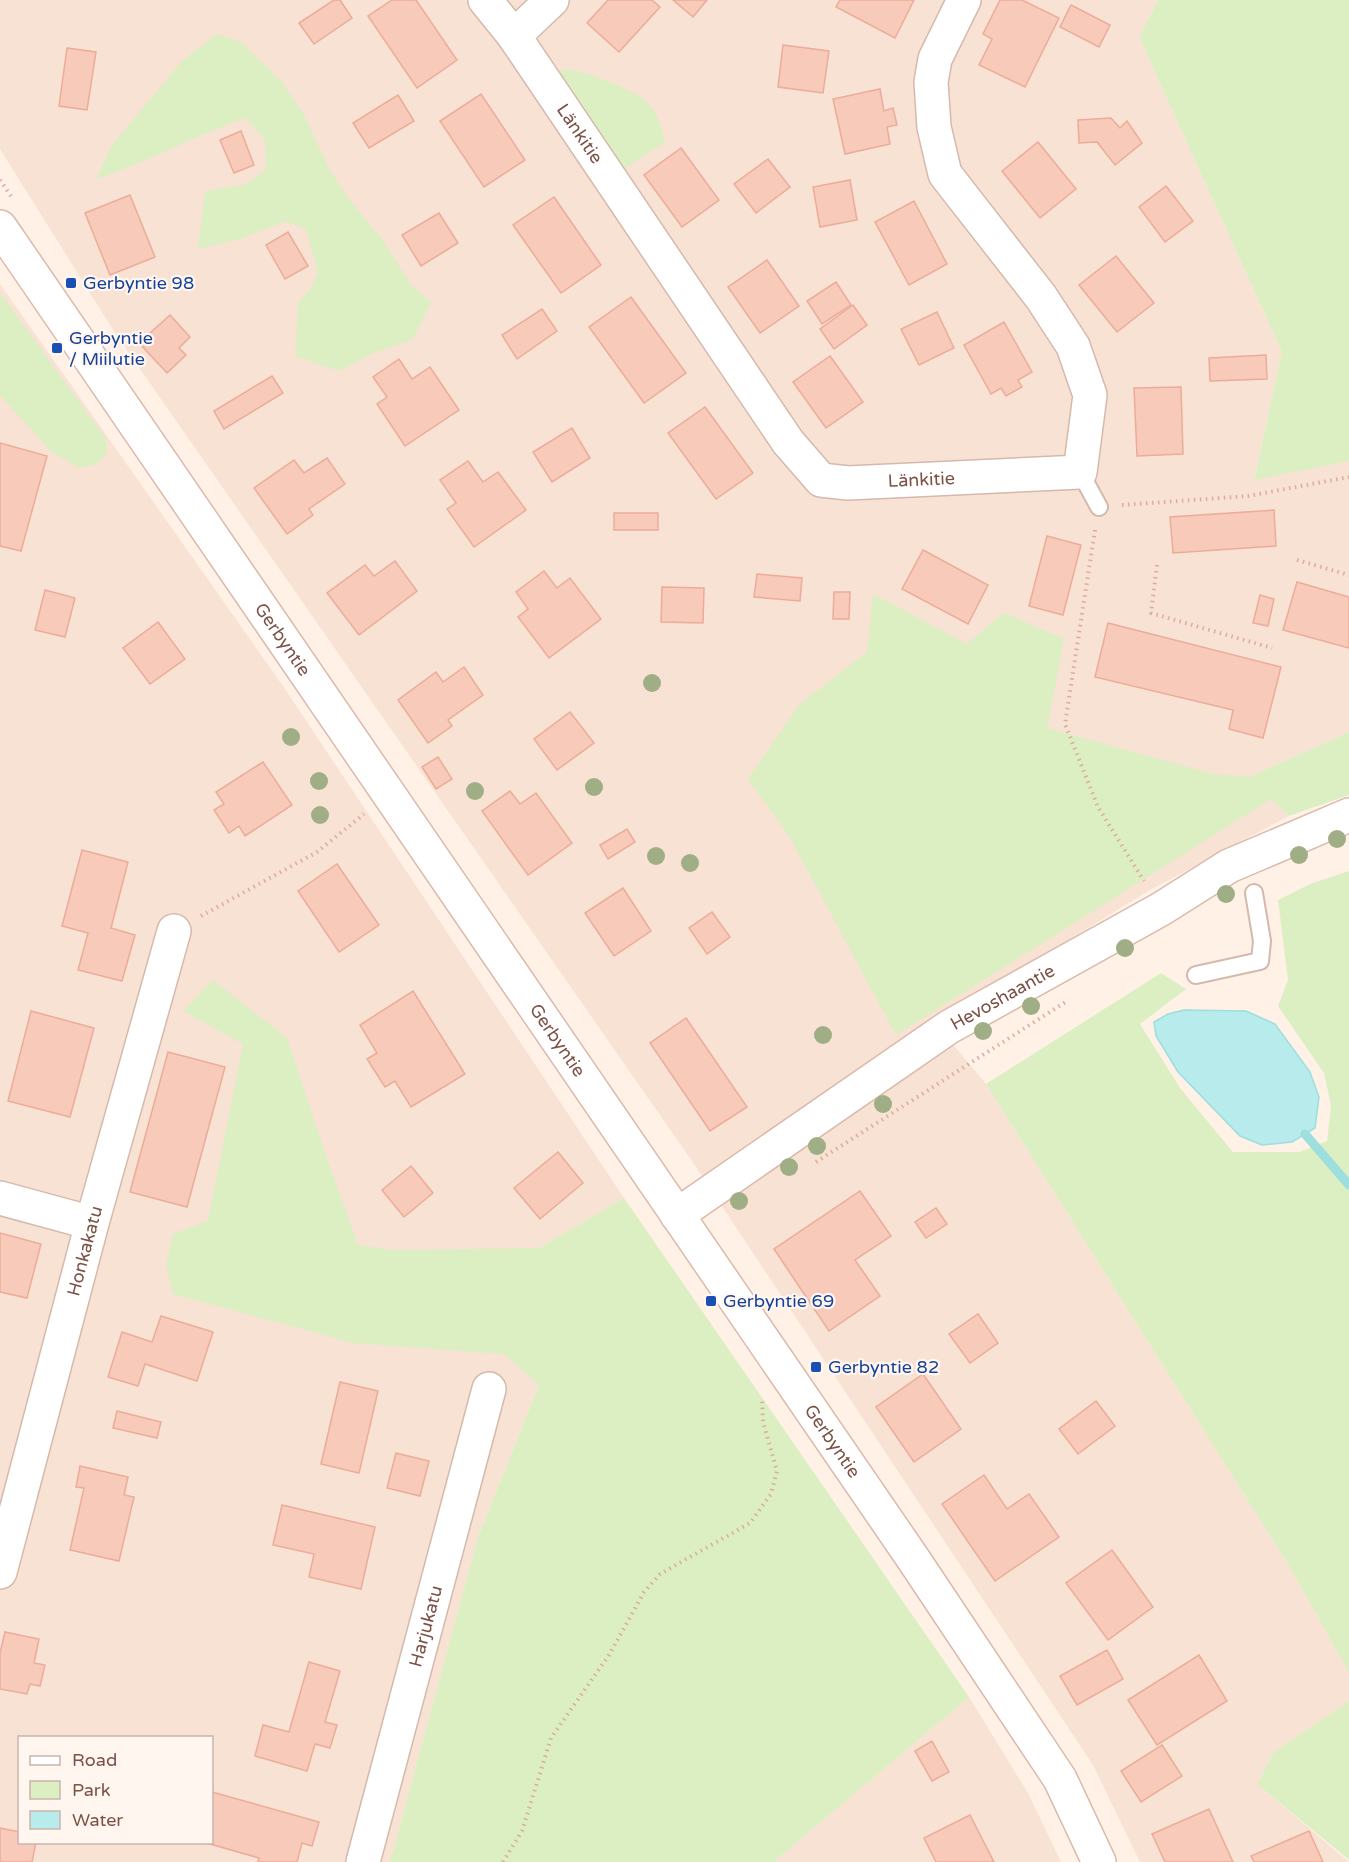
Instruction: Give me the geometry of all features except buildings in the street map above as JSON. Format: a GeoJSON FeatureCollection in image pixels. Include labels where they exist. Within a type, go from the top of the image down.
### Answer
{"type":"FeatureCollection","features":[{"type":"Feature","properties":{"kind":"street","name":"Länkitie"},"geometry":{"type":"LineString","coordinates":[[485,0],[514,36],[788,442],[822,480],[848,483],[1080,472]]}},
{"type":"Feature","properties":{"kind":"street"},"geometry":{"type":"LineString","coordinates":[[514,36],[552,0]]}},
{"type":"Feature","properties":{"kind":"street"},"geometry":{"type":"LineString","coordinates":[[964,0],[935,59],[931,82],[936,138],[945,174],[1041,297],[1073,346],[1090,394],[1080,472]]}},
{"type":"Feature","properties":{"kind":"street","name":"Gerbyntie"},"geometry":{"type":"LineString","coordinates":[[0,227],[914,1560],[1060,1779],[1099,1862]]}},
{"type":"Feature","properties":{"kind":"street","name":"Hevoshaantie"},"geometry":{"type":"LineString","coordinates":[[677,1215],[949,1027],[1161,909],[1229,866],[1349,815]]}},
{"type":"Feature","properties":{"kind":"street","name":"Honkakatu"},"geometry":{"type":"LineString","coordinates":[[0,1572],[92,1223],[174,931]]}},
{"type":"Feature","properties":{"kind":"street"},"geometry":{"type":"LineString","coordinates":[[0,1198],[92,1223]]}},
{"type":"Feature","properties":{"kind":"street","name":"Harjukatu"},"geometry":{"type":"LineString","coordinates":[[363,1862],[489,1389]]}},
{"type":"Feature","properties":{"kind":"lane"},"geometry":{"type":"LineString","coordinates":[[1080,472],[1099,507]]}},
{"type":"Feature","properties":{"kind":"lane"},"geometry":{"type":"LineString","coordinates":[[1196,975],[1260,961],[1262,941],[1254,893]]}},
{"type":"Feature","properties":{"kind":"path"},"geometry":{"type":"LineString","coordinates":[[1161,909],[1098,807],[1065,724],[1099,507],[1248,496],[1349,477]]}},
{"type":"Feature","properties":{"kind":"path"},"geometry":{"type":"LineString","coordinates":[[1297,560],[1349,575]]}},
{"type":"Feature","properties":{"kind":"path"},"geometry":{"type":"LineString","coordinates":[[1157,565],[1150,613],[1272,648]]}},
{"type":"Feature","properties":{"kind":"path"},"geometry":{"type":"LineString","coordinates":[[174,931],[317,852],[376,805],[393,799]]}},
{"type":"Feature","properties":{"kind":"path"},"geometry":{"type":"LineString","coordinates":[[808,1167],[1074,997]]}},
{"type":"Feature","properties":{"kind":"path"},"geometry":{"type":"LineString","coordinates":[[503,1862],[522,1831],[551,1738],[609,1655],[644,1592],[660,1574],[750,1523],[771,1494],[777,1471],[763,1422],[762,1386],[763,1377],[777,1360]]}},
{"type":"Feature","properties":{"kind":"shaded area"},"geometry":{"type":"Polygon","coordinates":[[[0,0],[1158,0],[1139,37],[1282,352],[1254,479],[1349,461],[1349,732],[1249,777],[1289,816],[1150,890],[934,1022],[986,1084],[1289,1566],[1349,1673],[1349,1701],[1273,1753],[1257,1784],[1349,1862],[1140,1862],[1093,1765],[692,1161],[117,336],[0,149],[0,0]]]}},
{"type":"Feature","properties":{"kind":"shaded area"},"geometry":{"type":"Polygon","coordinates":[[[0,284],[285,689],[624,1198],[539,1248],[539,1385],[478,1537],[390,1862],[0,1862],[0,284]]]}},
{"type":"Feature","properties":{"kind":"shaded area"},"geometry":{"type":"Polygon","coordinates":[[[969,1697],[1028,1793],[1061,1862],[776,1862],[777,1859],[969,1697]]]}},
{"type":"Feature","properties":{"kind":"green space"},"geometry":{"type":"Polygon","coordinates":[[[1158,0],[1349,0],[1349,461],[1254,480],[1282,352],[1139,37],[1158,0]]]}},
{"type":"Feature","properties":{"kind":"green space"},"geometry":{"type":"Polygon","coordinates":[[[217,34],[241,42],[281,81],[303,113],[329,169],[346,195],[383,241],[410,283],[431,303],[412,340],[373,353],[339,371],[295,356],[298,304],[318,274],[306,229],[286,221],[240,239],[198,249],[205,191],[244,185],[266,170],[265,140],[246,118],[96,179],[112,145],[182,61],[217,34]]]}},
{"type":"Feature","properties":{"kind":"green space"},"geometry":{"type":"Polygon","coordinates":[[[569,69],[611,83],[642,98],[648,103],[659,121],[665,142],[622,170],[553,72],[569,69]]]}},
{"type":"Feature","properties":{"kind":"green space"},"geometry":{"type":"Polygon","coordinates":[[[0,293],[106,439],[107,454],[96,464],[79,468],[51,451],[0,395],[0,293]]]}},
{"type":"Feature","properties":{"kind":"green space"},"geometry":{"type":"Polygon","coordinates":[[[873,594],[967,644],[1004,613],[1064,639],[1047,728],[1213,774],[1249,777],[1349,732],[1349,795],[1289,816],[1271,799],[896,1035],[789,836],[748,779],[799,705],[867,652],[873,594]]]}},
{"type":"Feature","properties":{"kind":"green space"},"geometry":{"type":"Polygon","coordinates":[[[1349,871],[1349,1673],[1289,1566],[986,1084],[1161,973],[1186,989],[1140,1024],[1180,1088],[1233,1152],[1300,1152],[1327,1141],[1331,1106],[1324,1073],[1278,1006],[1288,980],[1278,900],[1310,884],[1349,871]]]}},
{"type":"Feature","properties":{"kind":"green space"},"geometry":{"type":"Polygon","coordinates":[[[213,980],[287,1038],[358,1245],[391,1250],[539,1248],[624,1198],[969,1697],[776,1862],[390,1862],[478,1537],[539,1385],[504,1354],[353,1343],[173,1294],[166,1265],[173,1234],[208,1221],[243,1044],[183,1011],[213,980]]]}},
{"type":"Feature","properties":{"kind":"green space"},"geometry":{"type":"Polygon","coordinates":[[[1349,1701],[1349,1860],[1257,1784],[1273,1753],[1349,1701]]]}},
{"type":"Feature","properties":{"kind":"water"},"geometry":{"type":"Polygon","coordinates":[[[1184,1010],[1246,1011],[1275,1024],[1310,1072],[1319,1097],[1315,1128],[1292,1142],[1262,1145],[1240,1136],[1178,1072],[1156,1036],[1154,1022],[1168,1014],[1184,1010]]]}},
{"type":"Feature","properties":{"kind":"waterway"},"geometry":{"type":"LineString","coordinates":[[1305,1134],[1349,1185]]}},
{"type":"Feature","properties":{"kind":"place","name":"Gerbyntie 98"},"geometry":{"type":"Point","coordinates":[71,283]}},
{"type":"Feature","properties":{"kind":"place","name":"Gerbyntie / Miilutie"},"geometry":{"type":"Point","coordinates":[57,348]}},
{"type":"Feature","properties":{"kind":"place","name":"Gerbyntie 69"},"geometry":{"type":"Point","coordinates":[711,1301]}},
{"type":"Feature","properties":{"kind":"place","name":"Gerbyntie 82"},"geometry":{"type":"Point","coordinates":[816,1367]}}]}
